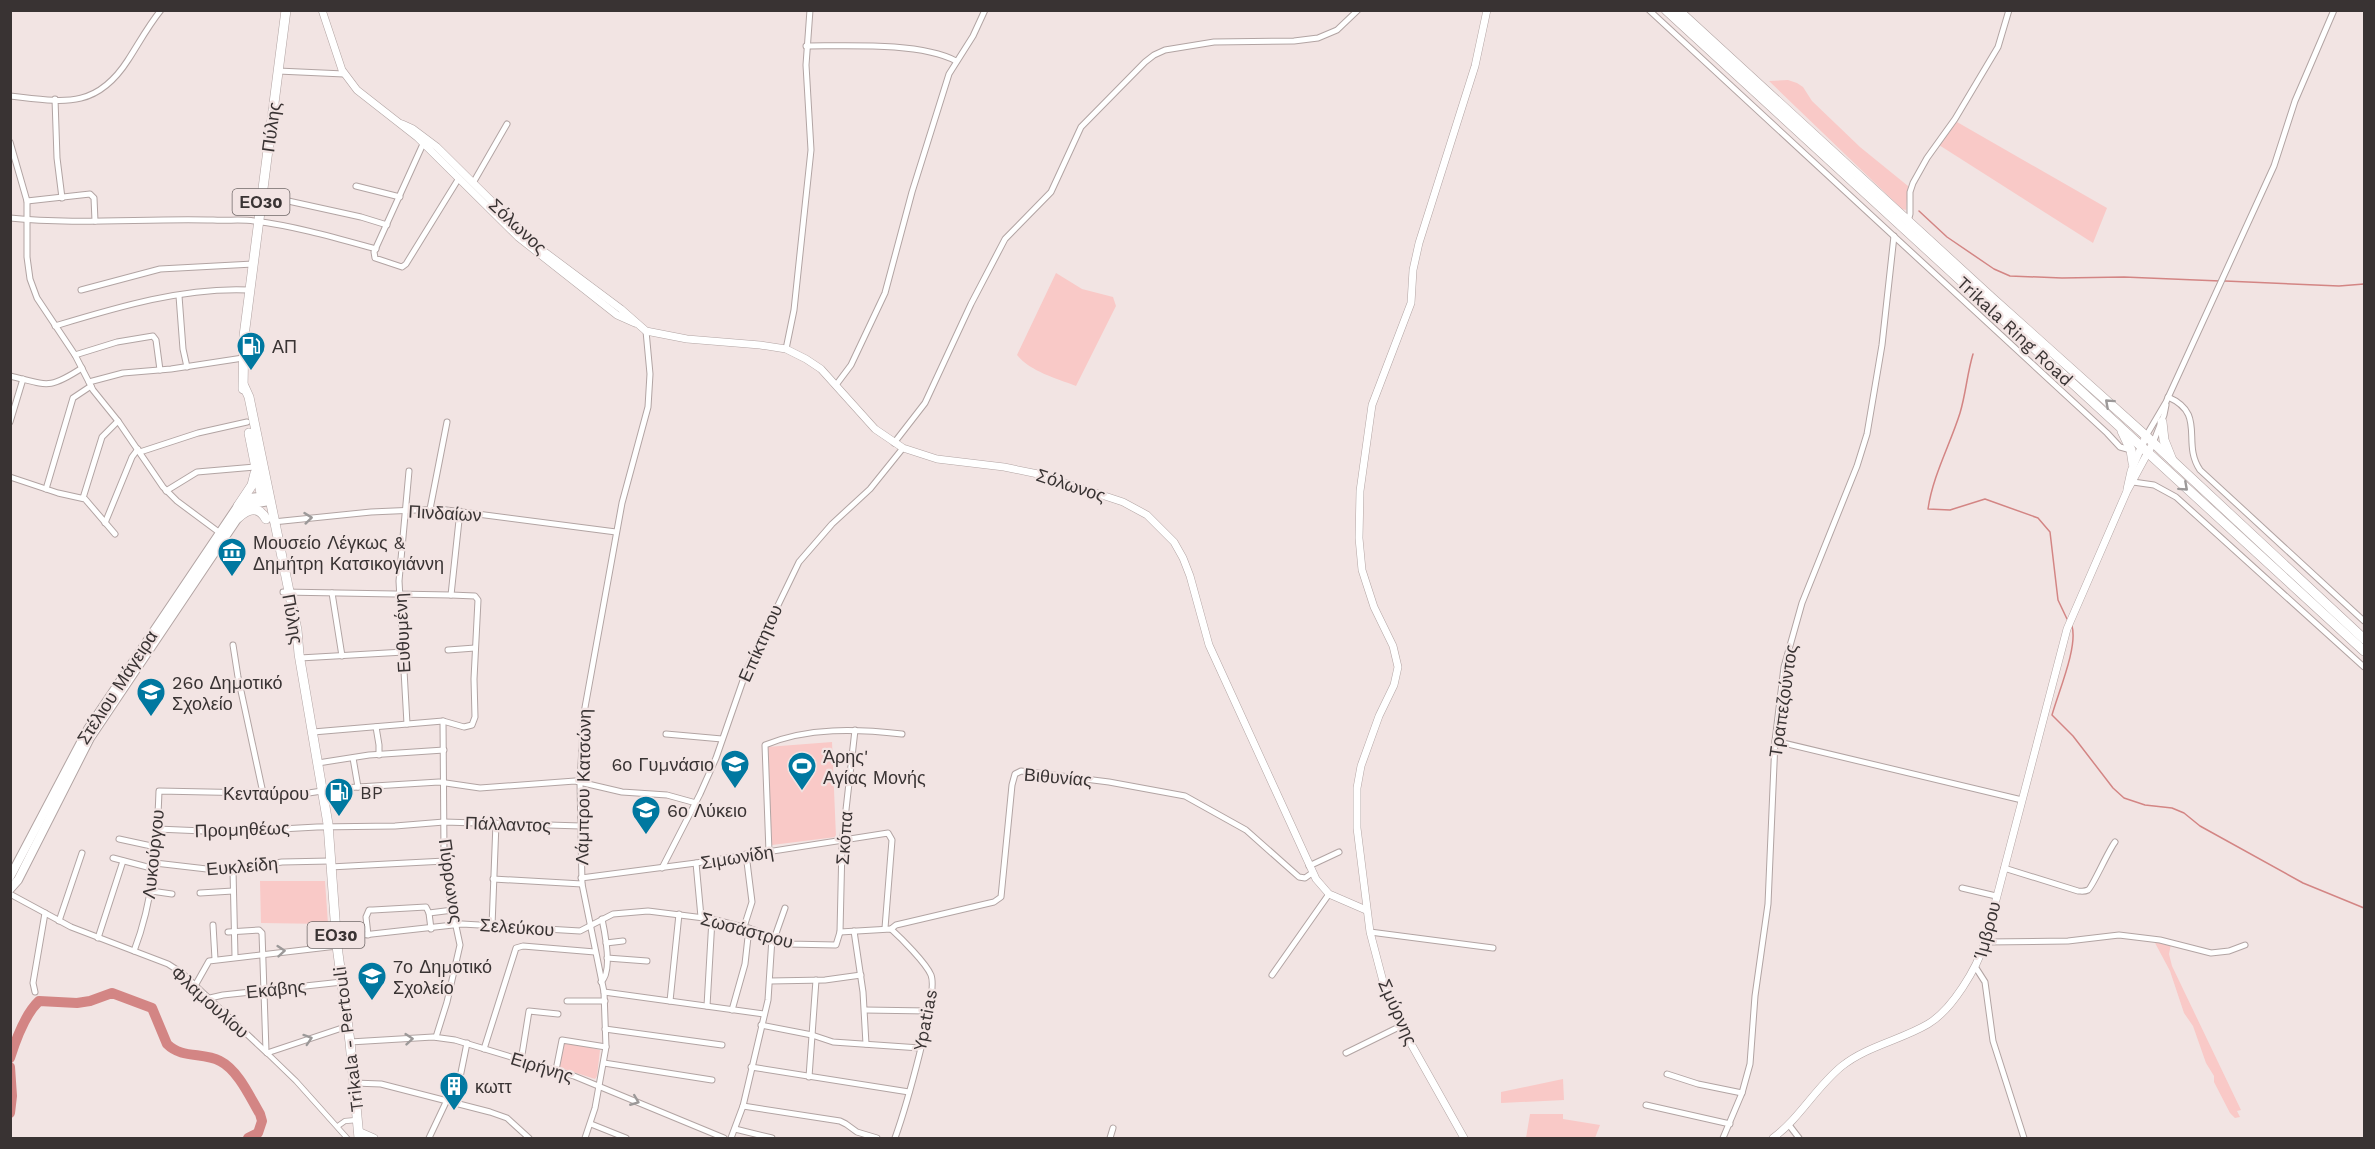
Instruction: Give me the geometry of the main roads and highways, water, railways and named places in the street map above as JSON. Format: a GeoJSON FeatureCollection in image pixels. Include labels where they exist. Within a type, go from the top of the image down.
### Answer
{"type":"FeatureCollection","features":[{"type":"Feature","properties":{"kind":"main road","name":"Πύλης"},"geometry":{"type":"LineString","coordinates":[[265,499],[256,469],[243,399],[243,358],[249,291],[286,10]]}},
{"type":"Feature","properties":{"kind":"main road","name":"Trikala Ring Road"},"geometry":{"type":"LineString","coordinates":[[1666,10],[2364,651]]}},
{"type":"Feature","properties":{"kind":"main road","name":"Trikala Ring Road"},"geometry":{"type":"LineString","coordinates":[[1678,10],[2146,436],[2364,639]]}},
{"type":"Feature","properties":{"kind":"main road","name":"Πύλης"},"geometry":{"type":"LineString","coordinates":[[244,386],[249,397],[265,499],[286,592],[294,643],[299,656]]}},
{"type":"Feature","properties":{"kind":"main road"},"geometry":{"type":"LineString","coordinates":[[2162,422],[2164,440],[2172,462]]}},
{"type":"Feature","properties":{"kind":"main road"},"geometry":{"type":"LineString","coordinates":[[2119,426],[2131,450],[2133,463]]}},
{"type":"Feature","properties":{"kind":"main road"},"geometry":{"type":"LineString","coordinates":[[238,506],[252,485],[256,469]]}},
{"type":"Feature","properties":{"kind":"main road"},"geometry":{"type":"LineString","coordinates":[[238,506],[249,498],[265,499]]}},
{"type":"Feature","properties":{"kind":"main road"},"geometry":{"type":"LineString","coordinates":[[238,518],[248,506],[265,499]]}},
{"type":"Feature","properties":{"kind":"main road","name":"Στέλιου Μάγειρα"},"geometry":{"type":"LineString","coordinates":[[10,877],[88,729],[238,506]]}},
{"type":"Feature","properties":{"kind":"main road"},"geometry":{"type":"LineString","coordinates":[[238,518],[255,509],[261,511],[270,521]]}},
{"type":"Feature","properties":{"kind":"main road","name":"Στέλιου Μάγειρα"},"geometry":{"type":"LineString","coordinates":[[10,889],[18,880],[90,738],[238,518]]}},
{"type":"Feature","properties":{"kind":"main road","name":"Trikala - Pertouli"},"geometry":{"type":"LineString","coordinates":[[299,656],[328,827],[337,942],[359,1135]]}},
{"type":"Feature","properties":{"kind":"waterway"},"geometry":{"type":"LineString","coordinates":[[1919,211],[1947,237],[1994,269],[2010,276],[2220,281]]}},
{"type":"Feature","properties":{"kind":"waterway"},"geometry":{"type":"LineString","coordinates":[[2225,281],[2339,286],[2364,284]]}},
{"type":"Feature","properties":{"kind":"waterway"},"geometry":{"type":"LineString","coordinates":[[1973,354],[1960,413],[1938,472],[1928,509],[1950,510],[1985,499],[2038,518],[2050,532],[2058,600],[2067,619]]}},
{"type":"Feature","properties":{"kind":"waterway"},"geometry":{"type":"LineString","coordinates":[[2072,626],[2070,658],[2052,715],[2073,736],[2113,788],[2124,798],[2145,805],[2172,808],[2184,813],[2200,826],[2303,883],[2364,908]]}},
{"type":"Feature","properties":{"kind":"waterway"},"geometry":{"type":"LineString","coordinates":[[10,1058],[25,1020],[39,1001],[77,1003],[112,993],[152,1008],[167,1044],[173,1049],[220,1061],[238,1077],[262,1121],[258,1133],[248,1138]]}},
{"type":"Feature","properties":{"kind":"waterway"},"geometry":{"type":"LineString","coordinates":[[10,1067],[12,1096],[10,1113]]}},
{"type":"Feature","properties":{"kind":"place","name":"ΑΠ"},"geometry":{"type":"Point","coordinates":[251,372]}},
{"type":"Feature","properties":{"kind":"place","name":"Μουσείο Λέγκως & Δημήτρη Κατσικογιάννη"},"geometry":{"type":"Point","coordinates":[232,578]}},
{"type":"Feature","properties":{"kind":"place","name":"26ο Δημοτικό Σχολείο"},"geometry":{"type":"Point","coordinates":[151,718]}},
{"type":"Feature","properties":{"kind":"place","name":"6ο Γυμνάσιο"},"geometry":{"type":"Point","coordinates":[735,790]}},
{"type":"Feature","properties":{"kind":"place","name":"Άρης' Αγίας Μονής"},"geometry":{"type":"Point","coordinates":[802,792]}},
{"type":"Feature","properties":{"kind":"place","name":"BP"},"geometry":{"type":"Point","coordinates":[339,818]}},
{"type":"Feature","properties":{"kind":"place","name":"6ο Λύκειο"},"geometry":{"type":"Point","coordinates":[646,836]}},
{"type":"Feature","properties":{"kind":"place","name":"7ο Δημοτικό Σχολείο"},"geometry":{"type":"Point","coordinates":[372,1002]}},
{"type":"Feature","properties":{"kind":"place","name":"κωττ"},"geometry":{"type":"Point","coordinates":[454,1112]}}]}
